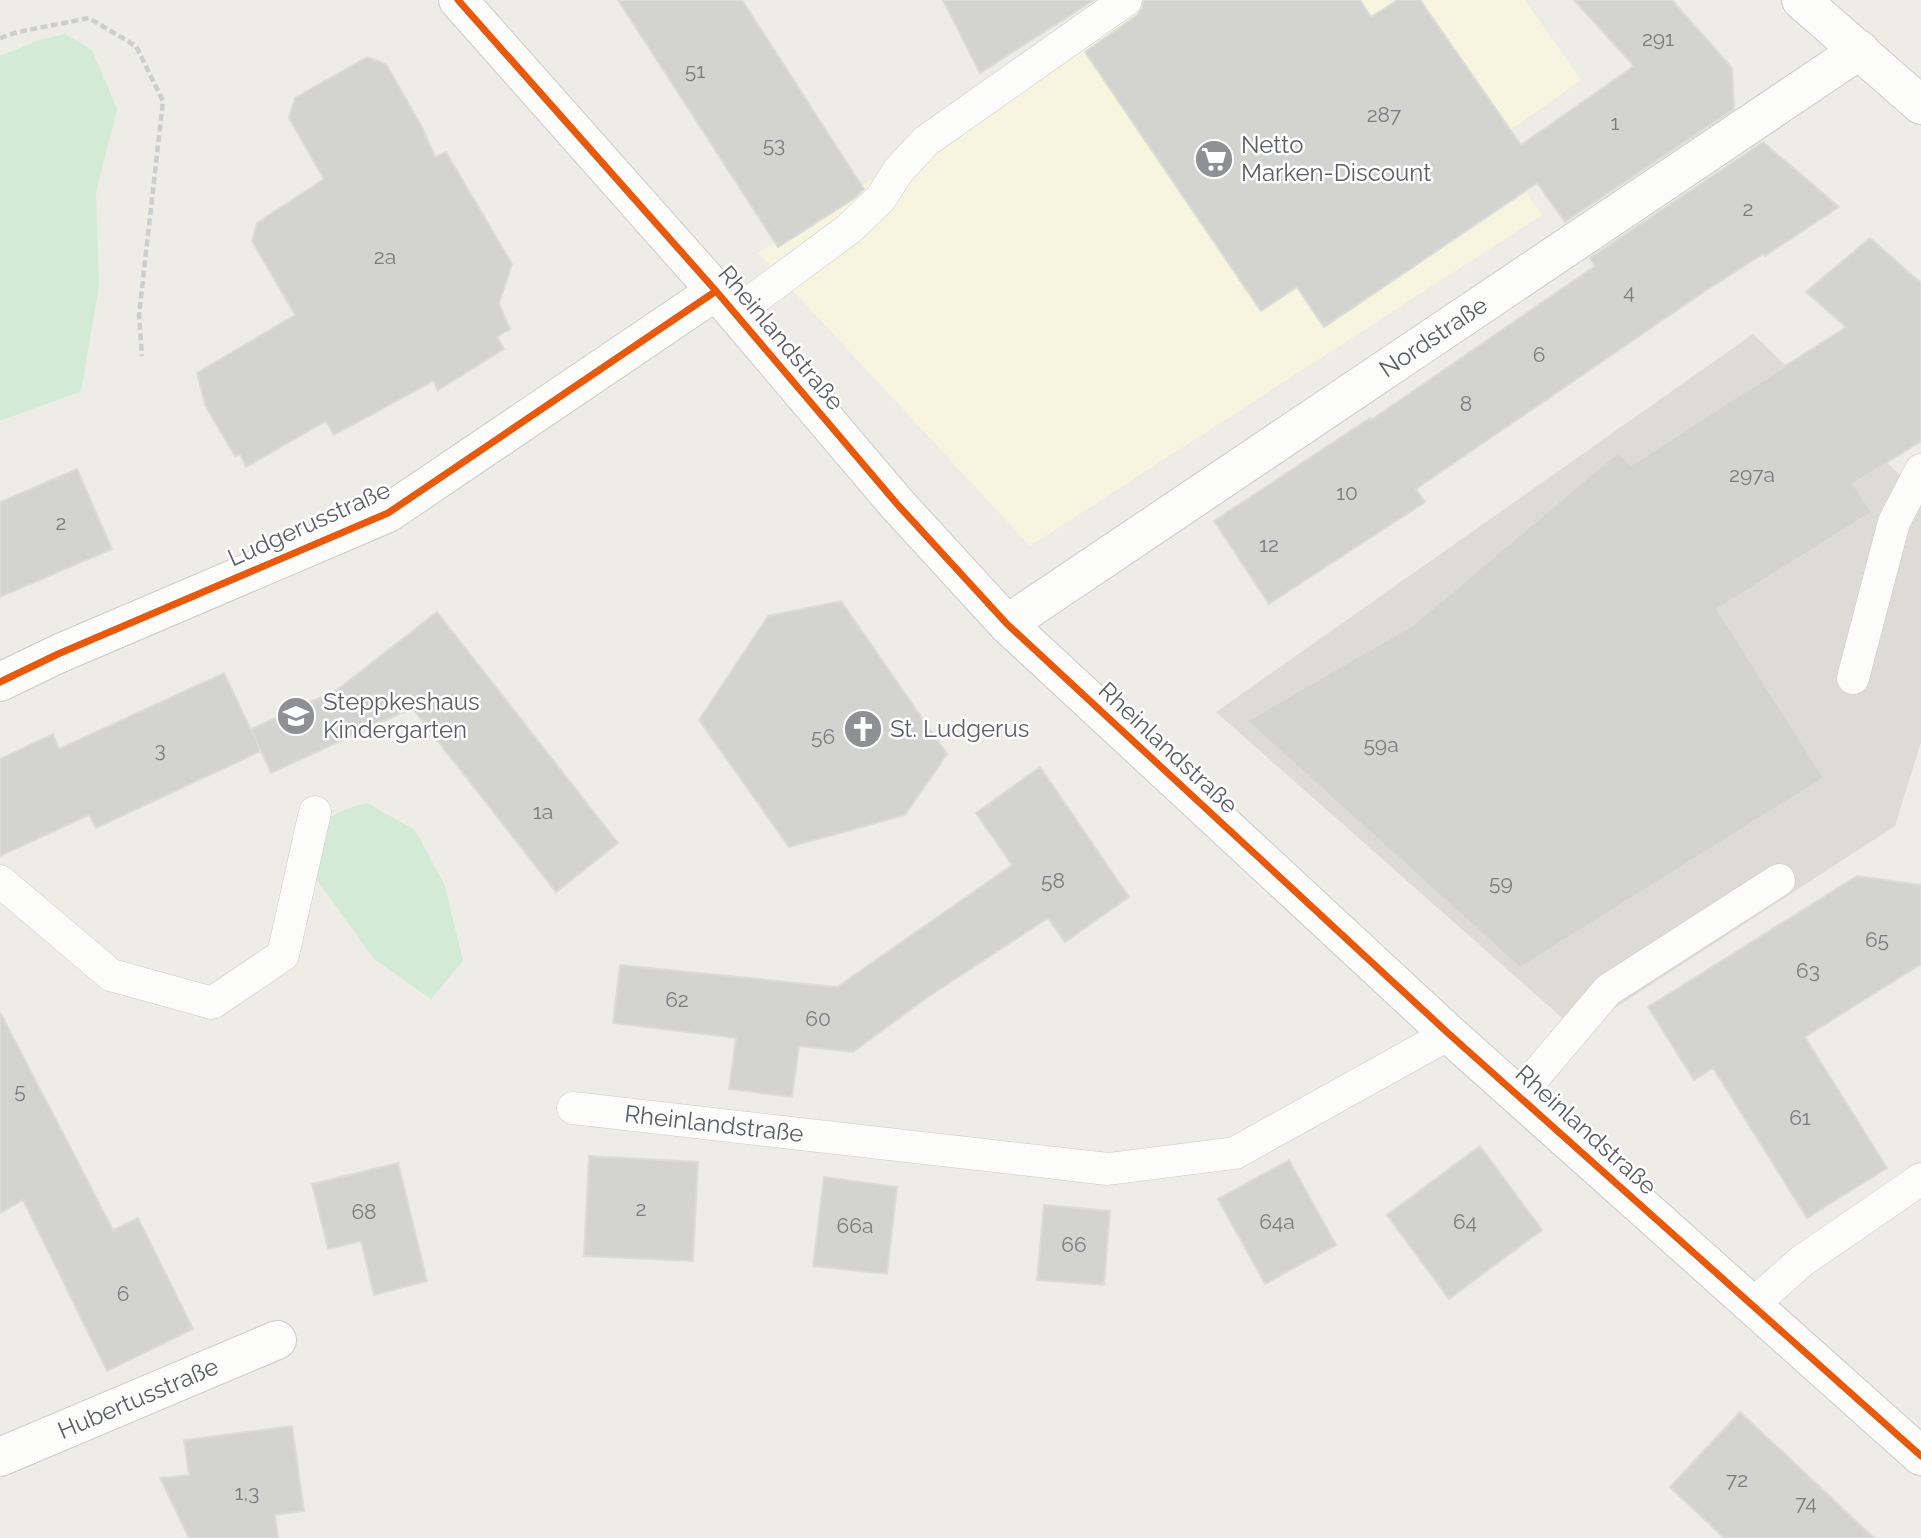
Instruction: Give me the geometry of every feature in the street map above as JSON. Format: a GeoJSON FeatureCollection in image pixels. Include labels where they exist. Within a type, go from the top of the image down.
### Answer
{"type":"FeatureCollection","features":[{"type":"Feature","properties":{"kind":"street","name":"Rheinlandstraße"},"geometry":{"type":"LineString","coordinates":[[458,0],[725,302],[897,504],[1007,624],[1450,1034],[1921,1456]]}},
{"type":"Feature","properties":{"kind":"street"},"geometry":{"type":"LineString","coordinates":[[1801,0],[1921,105]]}},
{"type":"Feature","properties":{"kind":"street","name":"Nordstraße"},"geometry":{"type":"LineString","coordinates":[[1007,624],[1860,50]]}},
{"type":"Feature","properties":{"kind":"street","name":"Ludgerusstraße"},"geometry":{"type":"LineString","coordinates":[[0,682],[58,654],[388,513],[725,302]]}},
{"type":"Feature","properties":{"kind":"street","name":"Hubertusstraße"},"geometry":{"type":"LineString","coordinates":[[0,1457],[276,1340]]}},
{"type":"Feature","properties":{"kind":"lane"},"geometry":{"type":"LineString","coordinates":[[725,302],[850,228],[881,198],[898,171],[926,141],[1126,0]]}},
{"type":"Feature","properties":{"kind":"lane"},"geometry":{"type":"LineString","coordinates":[[1853,678],[1894,522],[1921,470]]}},
{"type":"Feature","properties":{"kind":"lane"},"geometry":{"type":"LineString","coordinates":[[0,881],[111,975],[212,1003],[283,956],[315,812]]}},
{"type":"Feature","properties":{"kind":"lane"},"geometry":{"type":"LineString","coordinates":[[1519,1096],[1608,990],[1779,880]]}},
{"type":"Feature","properties":{"kind":"lane","name":"Rheinlandstraße"},"geometry":{"type":"LineString","coordinates":[[573,1108],[1108,1169],[1235,1153],[1450,1034]]}},
{"type":"Feature","properties":{"kind":"lane"},"geometry":{"type":"LineString","coordinates":[[1752,1305],[1802,1261],[1921,1180]]}},
{"type":"Feature","properties":{"kind":"path"},"geometry":{"type":"LineString","coordinates":[[0,38],[89,18],[136,46],[163,101],[138,315],[142,356]]}},
{"type":"Feature","properties":{"kind":"shaded area"},"geometry":{"type":"Polygon","coordinates":[[[1151,0],[1525,0],[1581,80],[1493,142],[1542,215],[1030,546],[758,253],[1151,0]]]}},
{"type":"Feature","properties":{"kind":"shaded area"},"geometry":{"type":"Polygon","coordinates":[[[1753,334],[1921,495],[1921,742],[1895,826],[1578,1032],[1216,712],[1753,334]]]}},
{"type":"Feature","properties":{"kind":"green space"},"geometry":{"type":"Polygon","coordinates":[[[65,34],[92,50],[117,109],[96,192],[99,286],[81,391],[0,421],[0,56],[40,40],[65,34]]]}},
{"type":"Feature","properties":{"kind":"green space"},"geometry":{"type":"Polygon","coordinates":[[[367,803],[415,830],[445,886],[463,961],[431,999],[374,959],[314,876],[323,826],[337,813],[367,803]]]}},
{"type":"Feature","properties":{"kind":"building"},"geometry":{"type":"Polygon","coordinates":[[[618,0],[742,0],[864,189],[855,198],[778,247],[618,0]]]}},
{"type":"Feature","properties":{"kind":"building"},"geometry":{"type":"Polygon","coordinates":[[[943,0],[1094,0],[980,73],[943,0]]]}},
{"type":"Feature","properties":{"kind":"building"},"geometry":{"type":"Polygon","coordinates":[[[1144,0],[1360,0],[1371,17],[1398,0],[1420,0],[1521,145],[1634,66],[1574,0],[1672,0],[1732,68],[1734,109],[1565,222],[1537,183],[1324,327],[1297,287],[1261,311],[1085,52],[1137,15],[1144,0]]]}},
{"type":"Feature","properties":{"kind":"building"},"geometry":{"type":"Polygon","coordinates":[[[367,57],[386,64],[422,127],[435,157],[446,152],[512,264],[499,304],[510,329],[497,337],[504,349],[438,390],[433,381],[334,435],[326,421],[246,467],[240,454],[235,456],[205,405],[197,373],[295,315],[252,241],[257,223],[324,179],[289,118],[295,98],[367,57]]]}},
{"type":"Feature","properties":{"kind":"building"},"geometry":{"type":"Polygon","coordinates":[[[1763,142],[1839,207],[1765,256],[1763,254],[1708,289],[1416,489],[1425,502],[1269,604],[1214,521],[1370,418],[1371,420],[1595,266],[1590,258],[1763,142]]]}},
{"type":"Feature","properties":{"kind":"building"},"geometry":{"type":"Polygon","coordinates":[[[1870,238],[1921,283],[1921,441],[1853,484],[1872,512],[1717,609],[1824,778],[1520,968],[1247,721],[1413,625],[1618,452],[1631,465],[1846,327],[1806,292],[1870,238]]]}},
{"type":"Feature","properties":{"kind":"building"},"geometry":{"type":"Polygon","coordinates":[[[77,469],[112,549],[0,597],[0,502],[77,469]]]}},
{"type":"Feature","properties":{"kind":"building"},"geometry":{"type":"Polygon","coordinates":[[[841,601],[947,754],[905,815],[789,847],[699,720],[768,616],[841,601]]]}},
{"type":"Feature","properties":{"kind":"building"},"geometry":{"type":"Polygon","coordinates":[[[437,612],[618,843],[556,892],[412,708],[271,773],[251,729],[337,690],[437,612]]]}},
{"type":"Feature","properties":{"kind":"building"},"geometry":{"type":"Polygon","coordinates":[[[224,673],[261,751],[96,828],[89,815],[0,856],[0,759],[53,734],[59,749],[224,673]]]}},
{"type":"Feature","properties":{"kind":"building"},"geometry":{"type":"Polygon","coordinates":[[[1040,767],[1129,897],[1065,942],[1048,918],[925,999],[853,1052],[799,1046],[792,1097],[729,1089],[736,1038],[613,1023],[620,965],[837,987],[1012,865],[976,813],[1040,767]]]}},
{"type":"Feature","properties":{"kind":"building"},"geometry":{"type":"Polygon","coordinates":[[[1857,876],[1921,885],[1921,964],[1805,1037],[1887,1168],[1807,1218],[1713,1068],[1694,1080],[1648,1007],[1857,876]]]}},
{"type":"Feature","properties":{"kind":"building"},"geometry":{"type":"Polygon","coordinates":[[[0,1012],[113,1230],[138,1218],[193,1329],[107,1371],[23,1200],[0,1213],[0,1012]]]}},
{"type":"Feature","properties":{"kind":"building"},"geometry":{"type":"Polygon","coordinates":[[[1480,1146],[1542,1230],[1449,1299],[1387,1215],[1480,1146]]]}},
{"type":"Feature","properties":{"kind":"building"},"geometry":{"type":"Polygon","coordinates":[[[589,1156],[698,1162],[693,1261],[584,1256],[589,1156]]]}},
{"type":"Feature","properties":{"kind":"building"},"geometry":{"type":"Polygon","coordinates":[[[1289,1160],[1336,1245],[1265,1284],[1218,1199],[1289,1160]]]}},
{"type":"Feature","properties":{"kind":"building"},"geometry":{"type":"Polygon","coordinates":[[[398,1163],[427,1281],[374,1295],[361,1241],[328,1249],[312,1184],[398,1163]]]}},
{"type":"Feature","properties":{"kind":"building"},"geometry":{"type":"Polygon","coordinates":[[[824,1177],[897,1187],[887,1274],[813,1266],[824,1177]]]}},
{"type":"Feature","properties":{"kind":"building"},"geometry":{"type":"Polygon","coordinates":[[[1044,1205],[1110,1211],[1104,1285],[1037,1280],[1044,1205]]]}},
{"type":"Feature","properties":{"kind":"building"},"geometry":{"type":"Polygon","coordinates":[[[1740,1412],[1874,1538],[1724,1538],[1670,1487],[1740,1412]]]}},
{"type":"Feature","properties":{"kind":"building"},"geometry":{"type":"Polygon","coordinates":[[[292,1426],[304,1511],[275,1515],[278,1538],[189,1538],[160,1478],[189,1475],[184,1440],[292,1426]]]}},
{"type":"Feature","properties":{"kind":"cycle path"},"geometry":{"type":"LineString","coordinates":[[458,0],[716,291],[897,504],[1007,624],[1449,1034],[1921,1456]]}},
{"type":"Feature","properties":{"kind":"cycle path"},"geometry":{"type":"LineString","coordinates":[[0,682],[58,654],[388,513],[716,291]]}},
{"type":"Feature","properties":{"kind":"place","name":"Netto Marken-Discount"},"geometry":{"type":"Point","coordinates":[1214,159]}},
{"type":"Feature","properties":{"kind":"place","name":"Steppkeshaus Kindergarten"},"geometry":{"type":"Point","coordinates":[296,716]}},
{"type":"Feature","properties":{"kind":"place","name":"St. Ludgerus"},"geometry":{"type":"Point","coordinates":[863,729]}}]}
